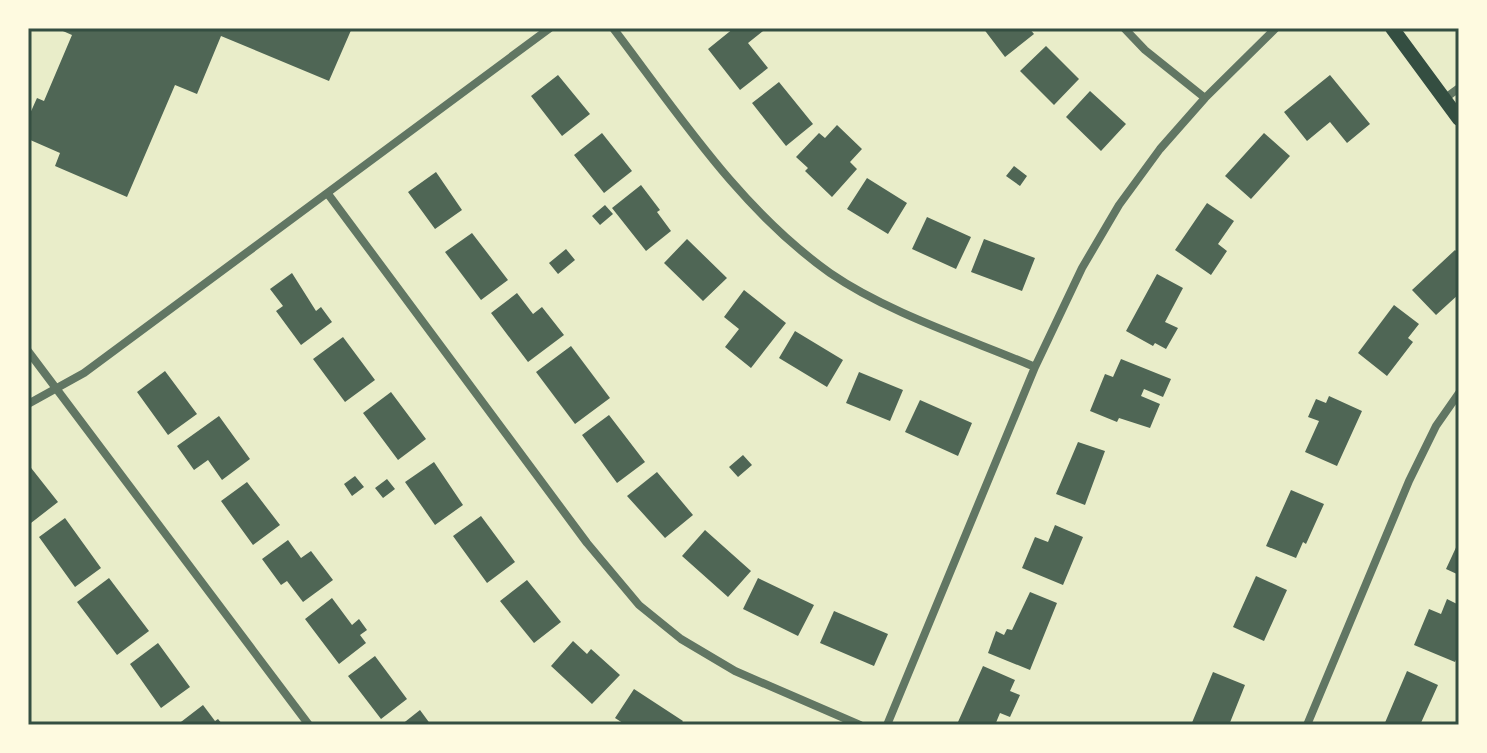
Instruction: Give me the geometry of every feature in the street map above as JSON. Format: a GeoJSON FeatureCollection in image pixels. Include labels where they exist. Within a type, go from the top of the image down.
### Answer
{"type":"FeatureCollection","features":[{"type":"Feature","properties":{"kind":"main road"},"geometry":{"type":"LineString","coordinates":[[1392,28],[1459,119]]}},
{"type":"Feature","properties":{"kind":"street"},"geometry":{"type":"LineString","coordinates":[[28,404],[84,373],[550,28]]}},
{"type":"Feature","properties":{"kind":"street"},"geometry":{"type":"LineString","coordinates":[[613,28],[735,187],[790,243],[877,300],[1035,367]]}},
{"type":"Feature","properties":{"kind":"street"},"geometry":{"type":"LineString","coordinates":[[1124,28],[1145,50],[1205,98]]}},
{"type":"Feature","properties":{"kind":"street"},"geometry":{"type":"LineString","coordinates":[[887,725],[1035,367],[1082,268],[1119,205],[1160,149],[1205,98],[1276,28]]}},
{"type":"Feature","properties":{"kind":"street"},"geometry":{"type":"LineString","coordinates":[[1444,99],[1459,88]]}},
{"type":"Feature","properties":{"kind":"street"},"geometry":{"type":"LineString","coordinates":[[328,194],[587,543],[639,605],[681,639],[735,671],[860,725]]}},
{"type":"Feature","properties":{"kind":"street"},"geometry":{"type":"LineString","coordinates":[[28,351],[309,725]]}},
{"type":"Feature","properties":{"kind":"street"},"geometry":{"type":"LineString","coordinates":[[1307,725],[1409,481],[1436,426],[1459,393]]}},
{"type":"Feature","properties":{"kind":"building"},"geometry":{"type":"Polygon","coordinates":[[[56,28],[352,28],[329,81],[221,36],[197,94],[175,85],[127,197],[55,166],[60,153],[28,139],[28,118],[37,98],[44,101],[72,35],[56,28]]]}},
{"type":"Feature","properties":{"kind":"building"},"geometry":{"type":"Polygon","coordinates":[[[734,28],[767,28],[748,43],[768,68],[740,90],[708,49],[734,28]]]}},
{"type":"Feature","properties":{"kind":"building"},"geometry":{"type":"Polygon","coordinates":[[[983,28],[1029,28],[1034,34],[1005,57],[983,28]]]}},
{"type":"Feature","properties":{"kind":"building"},"geometry":{"type":"Polygon","coordinates":[[[1046,46],[1079,79],[1054,105],[1020,71],[1046,46]]]}},
{"type":"Feature","properties":{"kind":"building"},"geometry":{"type":"Polygon","coordinates":[[[558,75],[590,114],[562,136],[531,96],[558,75]]]}},
{"type":"Feature","properties":{"kind":"building"},"geometry":{"type":"Polygon","coordinates":[[[1330,75],[1370,124],[1347,143],[1330,122],[1307,141],[1284,112],[1330,75]]]}},
{"type":"Feature","properties":{"kind":"building"},"geometry":{"type":"Polygon","coordinates":[[[779,82],[813,124],[786,146],[752,103],[779,82]]]}},
{"type":"Feature","properties":{"kind":"building"},"geometry":{"type":"Polygon","coordinates":[[[1090,91],[1126,124],[1101,151],[1066,117],[1090,91]]]}},
{"type":"Feature","properties":{"kind":"building"},"geometry":{"type":"Polygon","coordinates":[[[837,125],[862,149],[850,162],[857,169],[832,197],[805,171],[808,168],[796,157],[819,133],[825,138],[837,125]]]}},
{"type":"Feature","properties":{"kind":"building"},"geometry":{"type":"Polygon","coordinates":[[[602,133],[632,171],[604,193],[574,155],[602,133]]]}},
{"type":"Feature","properties":{"kind":"building"},"geometry":{"type":"Polygon","coordinates":[[[1264,133],[1290,156],[1251,199],[1225,176],[1264,133]]]}},
{"type":"Feature","properties":{"kind":"building"},"geometry":{"type":"Polygon","coordinates":[[[1014,166],[1027,176],[1020,186],[1006,176],[1014,166]]]}},
{"type":"Feature","properties":{"kind":"building"},"geometry":{"type":"Polygon","coordinates":[[[436,172],[462,210],[435,229],[408,192],[436,172]]]}},
{"type":"Feature","properties":{"kind":"building"},"geometry":{"type":"Polygon","coordinates":[[[867,178],[907,203],[888,234],[847,209],[867,178]]]}},
{"type":"Feature","properties":{"kind":"building"},"geometry":{"type":"Polygon","coordinates":[[[641,185],[671,231],[646,251],[612,208],[641,185]]]}},
{"type":"Feature","properties":{"kind":"building"},"geometry":{"type":"Polygon","coordinates":[[[1207,203],[1234,221],[1218,244],[1227,251],[1211,275],[1175,250],[1207,203]]]}},
{"type":"Feature","properties":{"kind":"building"},"geometry":{"type":"Polygon","coordinates":[[[605,205],[613,214],[600,225],[592,216],[605,205]]]}},
{"type":"Feature","properties":{"kind":"building"},"geometry":{"type":"Polygon","coordinates":[[[927,217],[971,237],[956,269],[912,249],[927,217]]]}},
{"type":"Feature","properties":{"kind":"building"},"geometry":{"type":"Polygon","coordinates":[[[472,233],[508,280],[481,300],[445,252],[472,233]]]}},
{"type":"Feature","properties":{"kind":"building"},"geometry":{"type":"Polygon","coordinates":[[[687,239],[727,278],[703,301],[664,263],[687,239]]]}},
{"type":"Feature","properties":{"kind":"building"},"geometry":{"type":"Polygon","coordinates":[[[984,239],[1035,258],[1022,291],[971,272],[984,239]]]}},
{"type":"Feature","properties":{"kind":"building"},"geometry":{"type":"Polygon","coordinates":[[[566,249],[575,260],[558,274],[549,263],[566,249]]]}},
{"type":"Feature","properties":{"kind":"building"},"geometry":{"type":"Polygon","coordinates":[[[1455,250],[1459,254],[1459,294],[1436,315],[1412,290],[1455,250]]]}},
{"type":"Feature","properties":{"kind":"building"},"geometry":{"type":"Polygon","coordinates":[[[292,273],[316,311],[321,307],[332,322],[301,345],[276,311],[283,306],[270,289],[292,273]]]}},
{"type":"Feature","properties":{"kind":"building"},"geometry":{"type":"Polygon","coordinates":[[[1157,274],[1183,288],[1165,322],[1178,328],[1166,349],[1155,343],[1153,346],[1126,331],[1157,274]]]}},
{"type":"Feature","properties":{"kind":"building"},"geometry":{"type":"Polygon","coordinates":[[[744,290],[786,323],[751,368],[725,347],[739,329],[724,317],[744,290]]]}},
{"type":"Feature","properties":{"kind":"building"},"geometry":{"type":"Polygon","coordinates":[[[517,293],[533,314],[542,307],[564,335],[528,362],[491,313],[517,293]]]}},
{"type":"Feature","properties":{"kind":"building"},"geometry":{"type":"Polygon","coordinates":[[[1394,305],[1419,324],[1408,338],[1413,342],[1387,376],[1358,353],[1394,305]]]}},
{"type":"Feature","properties":{"kind":"building"},"geometry":{"type":"Polygon","coordinates":[[[795,331],[843,360],[827,387],[779,358],[795,331]]]}},
{"type":"Feature","properties":{"kind":"building"},"geometry":{"type":"Polygon","coordinates":[[[343,337],[375,380],[345,402],[313,359],[343,337]]]}},
{"type":"Feature","properties":{"kind":"building"},"geometry":{"type":"Polygon","coordinates":[[[571,346],[610,398],[575,424],[536,372],[571,346]]]}},
{"type":"Feature","properties":{"kind":"building"},"geometry":{"type":"Polygon","coordinates":[[[1121,359],[1171,379],[1163,397],[1144,389],[1141,396],[1160,404],[1150,428],[1119,418],[1117,422],[1090,411],[1105,374],[1113,377],[1121,359]]]}},
{"type":"Feature","properties":{"kind":"building"},"geometry":{"type":"Polygon","coordinates":[[[165,371],[197,414],[168,435],[137,392],[165,371]]]}},
{"type":"Feature","properties":{"kind":"building"},"geometry":{"type":"Polygon","coordinates":[[[859,372],[903,390],[890,421],[846,403],[859,372]]]}},
{"type":"Feature","properties":{"kind":"building"},"geometry":{"type":"Polygon","coordinates":[[[391,392],[426,439],[398,460],[363,413],[391,392]]]}},
{"type":"Feature","properties":{"kind":"building"},"geometry":{"type":"Polygon","coordinates":[[[1329,396],[1362,411],[1337,466],[1305,452],[1319,421],[1308,417],[1316,399],[1326,403],[1329,396]]]}},
{"type":"Feature","properties":{"kind":"building"},"geometry":{"type":"Polygon","coordinates":[[[920,400],[972,423],[958,456],[905,432],[920,400]]]}},
{"type":"Feature","properties":{"kind":"building"},"geometry":{"type":"Polygon","coordinates":[[[609,415],[645,462],[617,483],[582,435],[609,415]]]}},
{"type":"Feature","properties":{"kind":"building"},"geometry":{"type":"Polygon","coordinates":[[[219,416],[250,459],[222,480],[208,460],[194,470],[177,446],[219,416]]]}},
{"type":"Feature","properties":{"kind":"building"},"geometry":{"type":"Polygon","coordinates":[[[1078,442],[1105,451],[1085,505],[1056,494],[1078,442]]]}},
{"type":"Feature","properties":{"kind":"building"},"geometry":{"type":"Polygon","coordinates":[[[743,455],[752,465],[738,477],[729,467],[743,455]]]}},
{"type":"Feature","properties":{"kind":"building"},"geometry":{"type":"Polygon","coordinates":[[[434,462],[463,505],[435,525],[405,482],[434,462]]]}},
{"type":"Feature","properties":{"kind":"building"},"geometry":{"type":"Polygon","coordinates":[[[28,464],[58,502],[31,523],[28,519],[28,464]]]}},
{"type":"Feature","properties":{"kind":"building"},"geometry":{"type":"Polygon","coordinates":[[[657,472],[693,515],[665,538],[627,496],[657,472]]]}},
{"type":"Feature","properties":{"kind":"building"},"geometry":{"type":"Polygon","coordinates":[[[355,476],[364,487],[352,496],[344,484],[355,476]]]}},
{"type":"Feature","properties":{"kind":"building"},"geometry":{"type":"Polygon","coordinates":[[[387,479],[395,489],[383,498],[375,488],[387,479]]]}},
{"type":"Feature","properties":{"kind":"building"},"geometry":{"type":"Polygon","coordinates":[[[247,482],[280,525],[253,545],[221,501],[247,482]]]}},
{"type":"Feature","properties":{"kind":"building"},"geometry":{"type":"Polygon","coordinates":[[[1291,490],[1324,504],[1306,544],[1303,542],[1296,558],[1266,546],[1291,490]]]}},
{"type":"Feature","properties":{"kind":"building"},"geometry":{"type":"Polygon","coordinates":[[[481,516],[515,562],[487,583],[453,536],[481,516]]]}},
{"type":"Feature","properties":{"kind":"building"},"geometry":{"type":"Polygon","coordinates":[[[65,518],[101,568],[75,587],[39,537],[65,518]]]}},
{"type":"Feature","properties":{"kind":"building"},"geometry":{"type":"Polygon","coordinates":[[[1055,525],[1083,537],[1063,585],[1022,568],[1035,537],[1048,542],[1055,525]]]}},
{"type":"Feature","properties":{"kind":"building"},"geometry":{"type":"Polygon","coordinates":[[[705,530],[751,571],[728,597],[682,556],[705,530]]]}},
{"type":"Feature","properties":{"kind":"building"},"geometry":{"type":"Polygon","coordinates":[[[288,540],[301,558],[311,551],[333,580],[303,602],[287,581],[281,585],[262,559],[288,540]]]}},
{"type":"Feature","properties":{"kind":"building"},"geometry":{"type":"Polygon","coordinates":[[[1459,541],[1459,575],[1446,569],[1459,541]]]}},
{"type":"Feature","properties":{"kind":"building"},"geometry":{"type":"Polygon","coordinates":[[[1256,576],[1287,590],[1264,641],[1233,627],[1256,576]]]}},
{"type":"Feature","properties":{"kind":"building"},"geometry":{"type":"Polygon","coordinates":[[[109,578],[149,631],[117,655],[77,602],[109,578]]]}},
{"type":"Feature","properties":{"kind":"building"},"geometry":{"type":"Polygon","coordinates":[[[758,578],[814,605],[798,636],[743,609],[758,578]]]}},
{"type":"Feature","properties":{"kind":"building"},"geometry":{"type":"Polygon","coordinates":[[[527,580],[561,622],[534,643],[500,601],[527,580]]]}},
{"type":"Feature","properties":{"kind":"building"},"geometry":{"type":"Polygon","coordinates":[[[1030,592],[1057,603],[1030,670],[988,653],[996,631],[1004,635],[1007,629],[1012,630],[1030,592]]]}},
{"type":"Feature","properties":{"kind":"building"},"geometry":{"type":"Polygon","coordinates":[[[332,598],[352,625],[359,619],[367,630],[360,635],[366,643],[339,664],[305,619],[332,598]]]}},
{"type":"Feature","properties":{"kind":"building"},"geometry":{"type":"Polygon","coordinates":[[[1447,599],[1459,605],[1459,653],[1455,662],[1414,645],[1429,609],[1441,614],[1447,599]]]}},
{"type":"Feature","properties":{"kind":"building"},"geometry":{"type":"Polygon","coordinates":[[[834,611],[888,634],[874,666],[820,643],[834,611]]]}},
{"type":"Feature","properties":{"kind":"building"},"geometry":{"type":"Polygon","coordinates":[[[573,641],[587,654],[591,649],[620,675],[592,704],[551,666],[573,641]]]}},
{"type":"Feature","properties":{"kind":"building"},"geometry":{"type":"Polygon","coordinates":[[[158,643],[190,687],[161,708],[130,664],[158,643]]]}},
{"type":"Feature","properties":{"kind":"building"},"geometry":{"type":"Polygon","coordinates":[[[375,656],[407,699],[381,719],[348,676],[375,656]]]}},
{"type":"Feature","properties":{"kind":"building"},"geometry":{"type":"Polygon","coordinates":[[[983,666],[1015,680],[1010,691],[1020,695],[1010,717],[1000,713],[995,725],[964,725],[958,722],[983,666]]]}},
{"type":"Feature","properties":{"kind":"building"},"geometry":{"type":"Polygon","coordinates":[[[1407,671],[1438,685],[1420,725],[1384,725],[1407,671]]]}},
{"type":"Feature","properties":{"kind":"building"},"geometry":{"type":"Polygon","coordinates":[[[1213,672],[1245,685],[1229,725],[1191,725],[1213,672]]]}},
{"type":"Feature","properties":{"kind":"building"},"geometry":{"type":"Polygon","coordinates":[[[634,689],[683,721],[680,725],[626,725],[615,718],[634,689]]]}},
{"type":"Feature","properties":{"kind":"building"},"geometry":{"type":"Polygon","coordinates":[[[203,705],[215,721],[218,719],[223,725],[177,725],[203,705]]]}},
{"type":"Feature","properties":{"kind":"building"},"geometry":{"type":"Polygon","coordinates":[[[420,710],[431,725],[401,725],[420,710]]]}}]}
